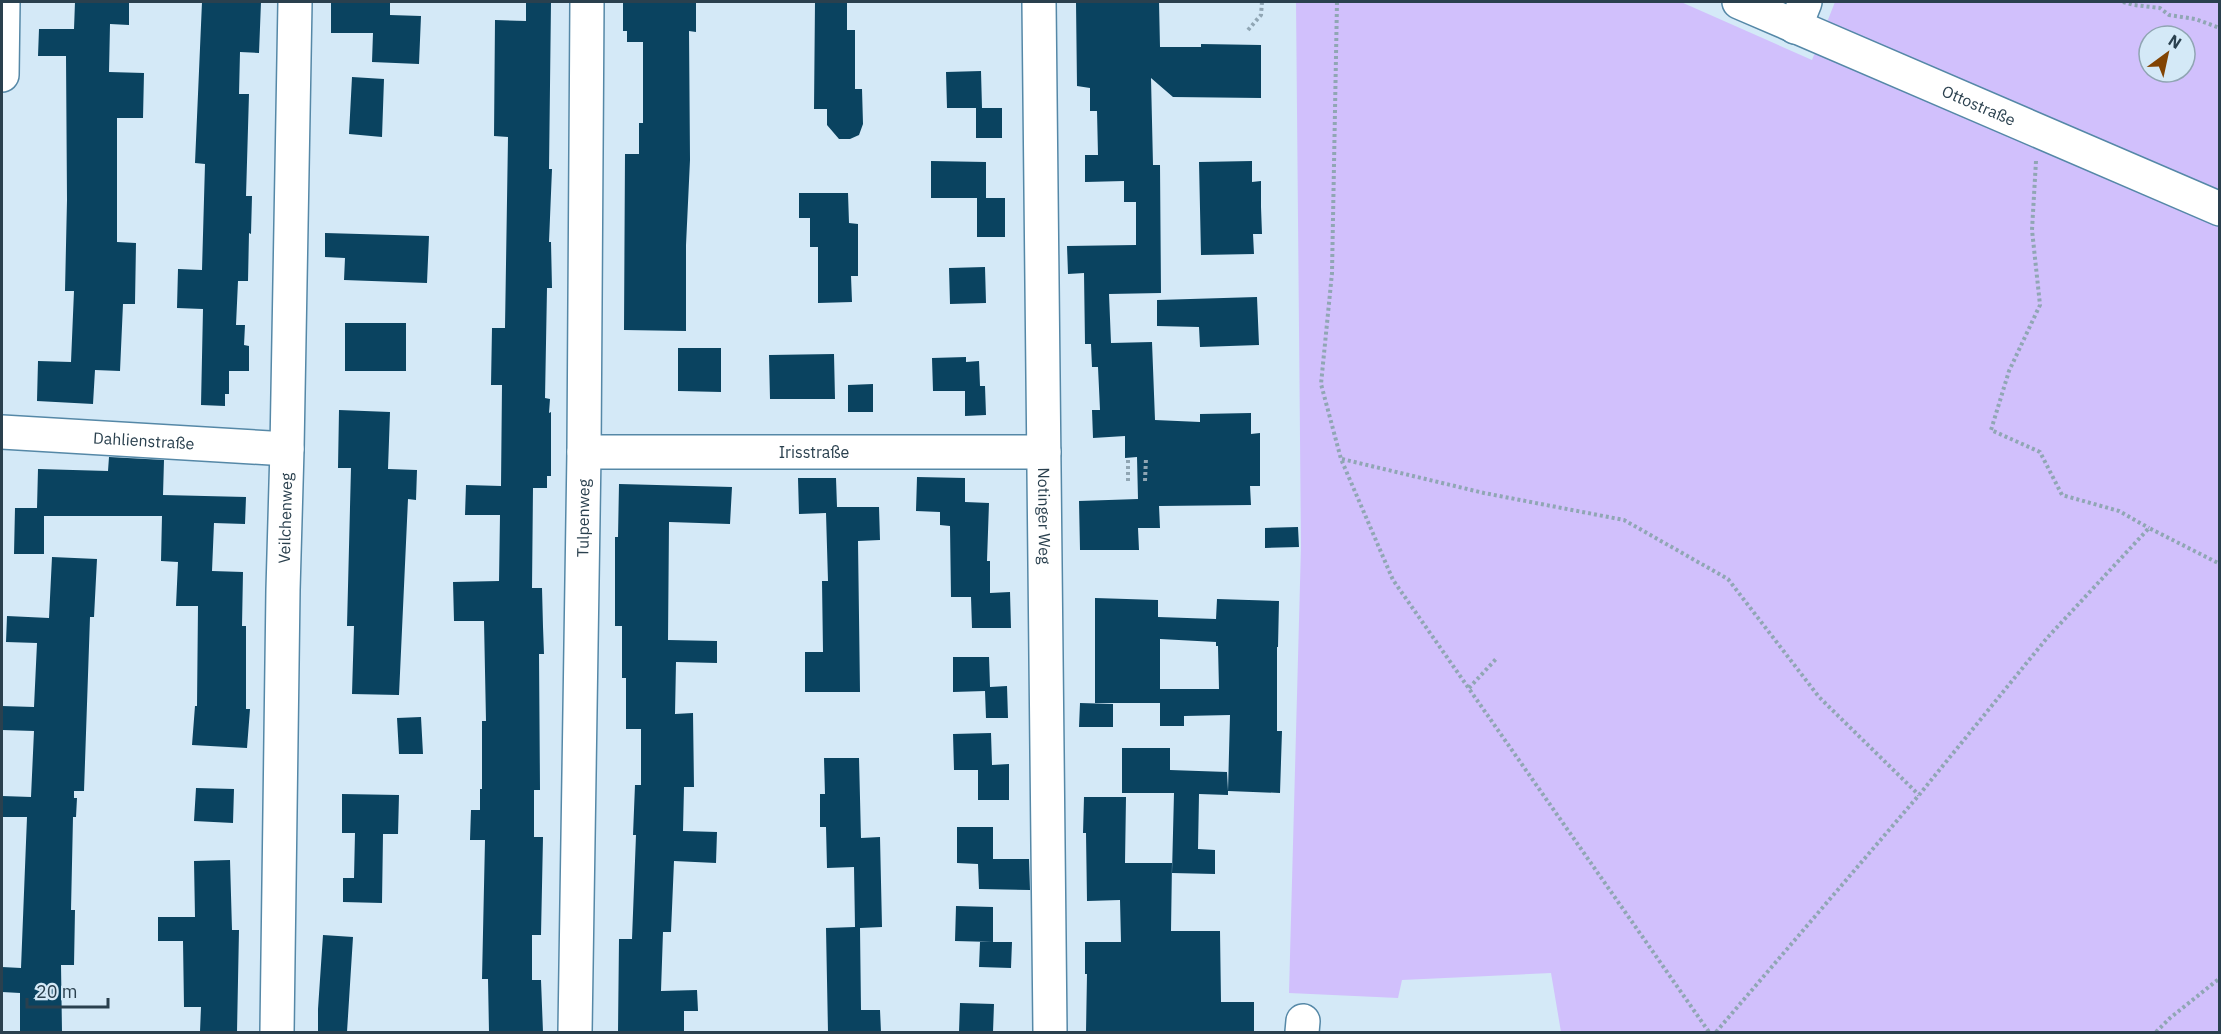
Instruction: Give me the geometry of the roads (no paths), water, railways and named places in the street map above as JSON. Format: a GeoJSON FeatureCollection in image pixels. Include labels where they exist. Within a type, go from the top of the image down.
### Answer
{"type":"FeatureCollection","features":[{"type":"Feature","properties":{"kind":"street"},"geometry":{"type":"LineString","coordinates":[[2,75],[3,2]]}},
{"type":"Feature","properties":{"kind":"street","name":"Veilchenweg"},"geometry":{"type":"LineString","coordinates":[[277,1032],[295,2]]}},
{"type":"Feature","properties":{"kind":"street","name":"Tulpenweg"},"geometry":{"type":"LineString","coordinates":[[575,1032],[584,452],[587,2]]}},
{"type":"Feature","properties":{"kind":"street","name":"Notinger Weg"},"geometry":{"type":"LineString","coordinates":[[1039,2],[1050,1032]]}},
{"type":"Feature","properties":{"kind":"street","name":"Ottostraße"},"geometry":{"type":"LineString","coordinates":[[1739,2],[1800,14],[2037,130],[2220,208]]}},
{"type":"Feature","properties":{"kind":"street","name":"Dahlienstraße"},"geometry":{"type":"LineString","coordinates":[[2,432],[287,449]]}},
{"type":"Feature","properties":{"kind":"street","name":"Irisstraße"},"geometry":{"type":"LineString","coordinates":[[584,452],[1044,452]]}}]}
